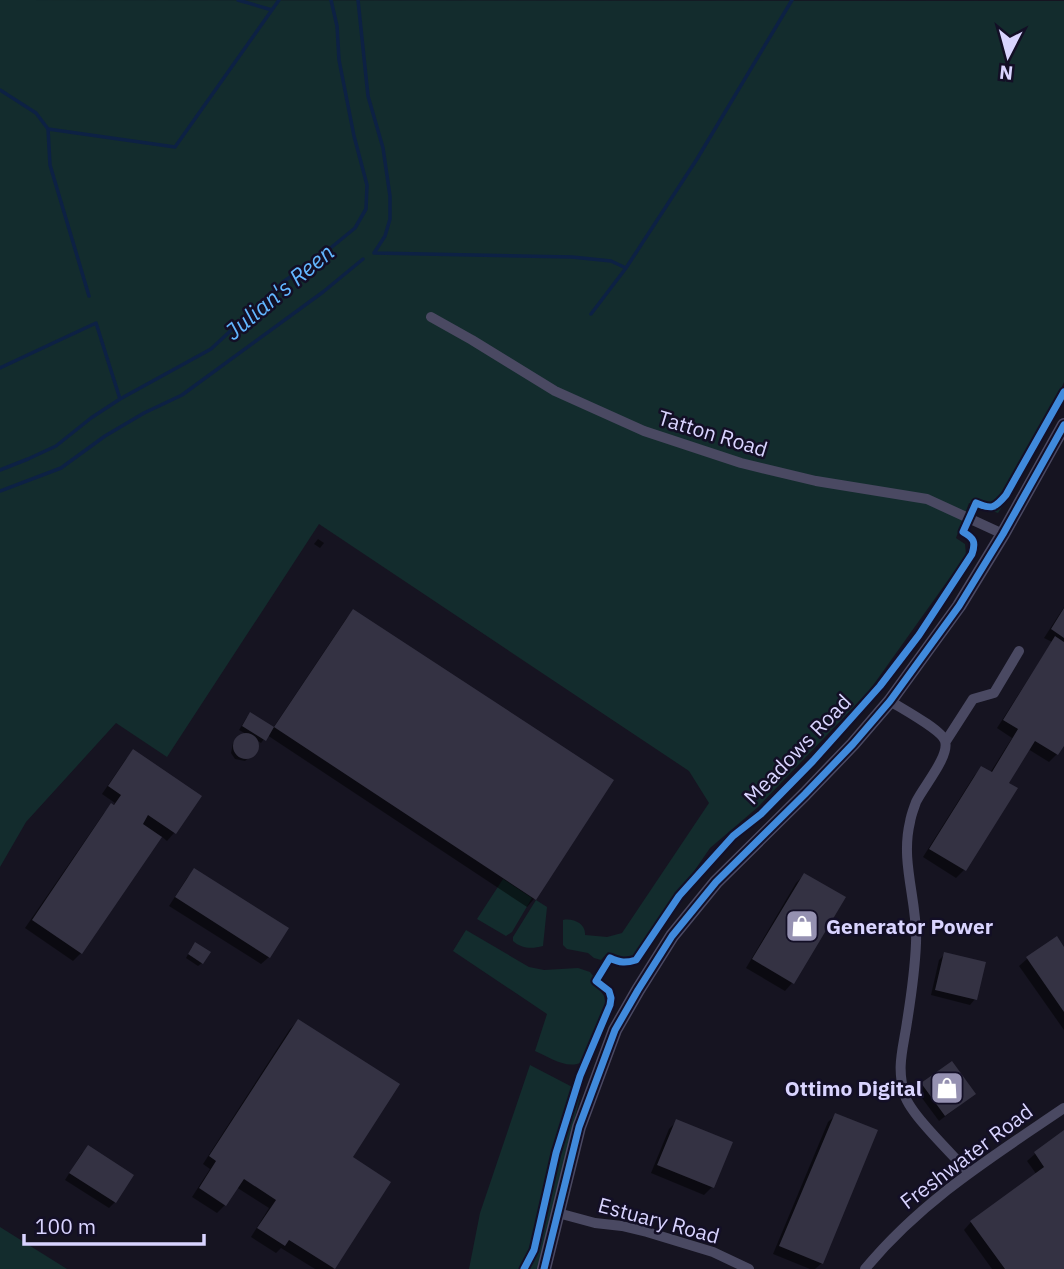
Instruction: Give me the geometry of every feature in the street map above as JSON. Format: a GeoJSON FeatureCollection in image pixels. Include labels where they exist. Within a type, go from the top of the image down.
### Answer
{"type":"FeatureCollection","features":[{"type":"Feature","properties":{"kind":"street","name":"Tatton Road"},"geometry":{"type":"LineString","coordinates":[[431,317],[555,391],[644,431],[741,463],[816,481],[927,499],[1003,534]]}},
{"type":"Feature","properties":{"kind":"street","name":"Meadows Road"},"geometry":{"type":"LineString","coordinates":[[544,1269],[579,1127],[615,1030],[672,936],[716,882],[805,794],[890,701],[959,606],[1064,425]]}},
{"type":"Feature","properties":{"kind":"street"},"geometry":{"type":"LineString","coordinates":[[969,1173],[914,1112],[906,1098],[900,1074],[900,1052],[916,944],[907,843],[916,802],[945,753],[946,741],[973,699],[994,693],[1019,651]]}},
{"type":"Feature","properties":{"kind":"street"},"geometry":{"type":"LineString","coordinates":[[890,701],[940,733],[946,741]]}},
{"type":"Feature","properties":{"kind":"street","name":"Freshwater Road"},"geometry":{"type":"LineString","coordinates":[[866,1269],[907,1223],[936,1198],[1064,1108]]}},
{"type":"Feature","properties":{"kind":"street","name":"Estuary Road"},"geometry":{"type":"LineString","coordinates":[[558,1213],[660,1236],[713,1252],[748,1269]]}},
{"type":"Feature","properties":{"kind":"green space"},"geometry":{"type":"Polygon","coordinates":[[[0,0],[1064,1],[1064,382],[1022,475],[998,513],[969,503],[956,538],[965,544],[966,555],[869,691],[758,807],[710,848],[635,957],[624,960],[608,952],[601,960],[588,953],[567,949],[563,945],[563,920],[578,923],[584,928],[585,935],[607,937],[622,933],[709,803],[689,771],[319,524],[167,757],[116,723],[26,822],[0,867],[0,0]]]}},
{"type":"Feature","properties":{"kind":"green space"},"geometry":{"type":"Polygon","coordinates":[[[503,879],[532,898],[512,932],[506,936],[477,919],[503,879]]]}},
{"type":"Feature","properties":{"kind":"green space"},"geometry":{"type":"Polygon","coordinates":[[[536,900],[547,907],[543,946],[524,947],[516,944],[513,937],[536,900]]]}},
{"type":"Feature","properties":{"kind":"green space"},"geometry":{"type":"Polygon","coordinates":[[[466,930],[529,967],[544,970],[578,968],[590,972],[604,996],[606,1006],[582,1062],[564,1064],[535,1051],[547,1014],[453,951],[466,930]]]}},
{"type":"Feature","properties":{"kind":"green space"},"geometry":{"type":"Polygon","coordinates":[[[530,1065],[580,1091],[539,1269],[469,1269],[480,1213],[530,1065]]]}},
{"type":"Feature","properties":{"kind":"green space"},"geometry":{"type":"Polygon","coordinates":[[[0,1227],[67,1269],[0,1269],[0,1227]]]}},
{"type":"Feature","properties":{"kind":"building"},"geometry":{"type":"Polygon","coordinates":[[[1064,608],[1064,638],[1051,629],[1064,608]]]}},
{"type":"Feature","properties":{"kind":"building"},"geometry":{"type":"Polygon","coordinates":[[[353,609],[614,780],[536,900],[274,727],[353,609]]]}},
{"type":"Feature","properties":{"kind":"building"},"geometry":{"type":"Polygon","coordinates":[[[1055,636],[1064,642],[1064,746],[1058,755],[1035,741],[1009,783],[1018,788],[966,871],[929,849],[981,766],[992,772],[1018,729],[1003,720],[1055,636]]]}},
{"type":"Feature","properties":{"kind":"building"},"geometry":{"type":"Polygon","coordinates":[[[250,712],[274,727],[266,741],[242,726],[250,712]]]}},
{"type":"Feature","properties":{"kind":"building"},"geometry":{"type":"Polygon","coordinates":[[[246,733],[255,737],[259,746],[255,755],[246,759],[237,755],[233,746],[237,737],[246,733]]]}},
{"type":"Feature","properties":{"kind":"building"},"geometry":{"type":"Polygon","coordinates":[[[133,749],[202,796],[176,834],[148,815],[143,824],[162,837],[82,954],[32,920],[111,803],[114,805],[121,795],[108,786],[133,749]]]}},
{"type":"Feature","properties":{"kind":"building"},"geometry":{"type":"Polygon","coordinates":[[[194,868],[289,928],[270,958],[175,897],[194,868]]]}},
{"type":"Feature","properties":{"kind":"building"},"geometry":{"type":"Polygon","coordinates":[[[804,873],[846,897],[794,984],[752,959],[804,873]]]}},
{"type":"Feature","properties":{"kind":"building"},"geometry":{"type":"Polygon","coordinates":[[[1057,936],[1064,947],[1064,1012],[1026,957],[1057,936]]]}},
{"type":"Feature","properties":{"kind":"building"},"geometry":{"type":"Polygon","coordinates":[[[195,942],[211,952],[203,964],[188,954],[195,942]]]}},
{"type":"Feature","properties":{"kind":"building"},"geometry":{"type":"Polygon","coordinates":[[[944,952],[986,962],[977,1000],[935,990],[944,952]]]}},
{"type":"Feature","properties":{"kind":"building"},"geometry":{"type":"Polygon","coordinates":[[[298,1019],[400,1084],[353,1157],[391,1182],[335,1269],[289,1240],[285,1246],[257,1228],[276,1200],[244,1179],[226,1206],[199,1188],[216,1161],[209,1156],[298,1019]]]}},
{"type":"Feature","properties":{"kind":"building"},"geometry":{"type":"Polygon","coordinates":[[[952,1061],[976,1094],[945,1116],[921,1083],[952,1061]]]}},
{"type":"Feature","properties":{"kind":"building"},"geometry":{"type":"Polygon","coordinates":[[[835,1113],[878,1130],[823,1264],[779,1246],[835,1113]]]}},
{"type":"Feature","properties":{"kind":"building"},"geometry":{"type":"Polygon","coordinates":[[[676,1119],[733,1142],[714,1188],[657,1165],[676,1119]]]}},
{"type":"Feature","properties":{"kind":"building"},"geometry":{"type":"Polygon","coordinates":[[[1064,1130],[1064,1269],[1005,1269],[970,1221],[1044,1167],[1034,1152],[1064,1130]]]}},
{"type":"Feature","properties":{"kind":"building"},"geometry":{"type":"Polygon","coordinates":[[[88,1145],[134,1175],[116,1203],[69,1173],[88,1145]]]}},
{"type":"Feature","properties":{"kind":"waterway"},"geometry":{"type":"LineString","coordinates":[[238,0],[272,10]]}},
{"type":"Feature","properties":{"kind":"waterway"},"geometry":{"type":"LineString","coordinates":[[48,129],[175,147],[279,0]]}},
{"type":"Feature","properties":{"kind":"waterway","name":"Julian's Reen"},"geometry":{"type":"LineString","coordinates":[[0,470],[56,446],[120,399],[211,349],[283,282],[355,228],[366,209],[367,185],[339,60],[337,26],[331,0]]}},
{"type":"Feature","properties":{"kind":"waterway"},"geometry":{"type":"LineString","coordinates":[[358,0],[368,96],[383,148],[390,196],[390,219],[385,236],[374,253],[572,257],[611,261],[626,268]]}},
{"type":"Feature","properties":{"kind":"waterway"},"geometry":{"type":"LineString","coordinates":[[591,314],[626,268],[697,159],[792,0]]}},
{"type":"Feature","properties":{"kind":"waterway"},"geometry":{"type":"LineString","coordinates":[[0,90],[36,113],[48,129],[50,165],[89,296]]}},
{"type":"Feature","properties":{"kind":"waterway"},"geometry":{"type":"LineString","coordinates":[[0,491],[61,468],[105,436],[182,395],[323,292],[363,259]]}},
{"type":"Feature","properties":{"kind":"waterway"},"geometry":{"type":"LineString","coordinates":[[0,368],[96,323],[120,399]]}},
{"type":"Feature","properties":{"kind":"cycle path"},"geometry":{"type":"LineString","coordinates":[[524,1269],[534,1250],[556,1153],[580,1076],[610,1005],[609,991],[596,981],[610,958],[623,962],[636,960],[679,896],[733,836],[761,814],[813,761],[880,686],[919,635],[972,554],[973,541],[963,532],[976,503],[986,507],[993,506],[1006,495],[1064,392]]}},
{"type":"Feature","properties":{"kind":"cycle path"},"geometry":{"type":"LineString","coordinates":[[544,1269],[579,1127],[615,1030],[638,990],[672,936],[716,882],[805,794],[890,701],[959,606],[1064,425]]}},
{"type":"Feature","properties":{"kind":"place","name":"Generator Power"},"geometry":{"type":"Point","coordinates":[802,926]}},
{"type":"Feature","properties":{"kind":"place","name":"Ottimo Digital"},"geometry":{"type":"Point","coordinates":[947,1088]}}]}
